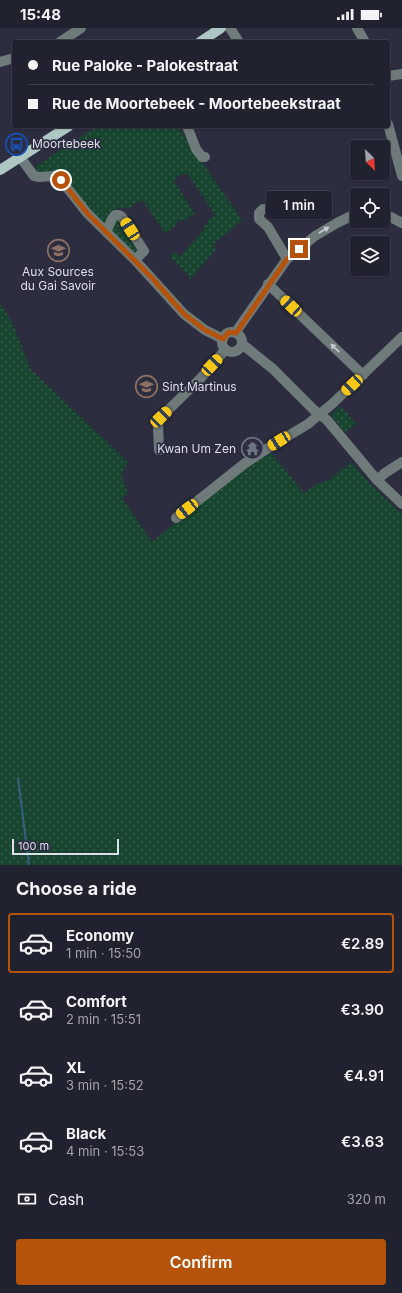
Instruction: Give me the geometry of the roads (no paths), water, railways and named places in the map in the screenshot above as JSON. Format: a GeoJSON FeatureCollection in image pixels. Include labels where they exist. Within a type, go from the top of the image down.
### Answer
{"type":"FeatureCollection","features":[{"type":"Feature","properties":{"kind":"main road"},"geometry":{"type":"LineString","coordinates":[[203,40],[221,28]]}},
{"type":"Feature","properties":{"kind":"main road"},"geometry":{"type":"LineString","coordinates":[[0,170],[66,128]]}},
{"type":"Feature","properties":{"kind":"street"},"geometry":{"type":"LineString","coordinates":[[63,40],[81,28]]}},
{"type":"Feature","properties":{"kind":"street"},"geometry":{"type":"LineString","coordinates":[[230,28],[238,40]]}},
{"type":"Feature","properties":{"kind":"street"},"geometry":{"type":"LineString","coordinates":[[356,28],[364,40]]}},
{"type":"Feature","properties":{"kind":"street"},"geometry":{"type":"LineString","coordinates":[[0,62],[12,59]]}},
{"type":"Feature","properties":{"kind":"street"},"geometry":{"type":"LineString","coordinates":[[390,76],[402,74]]}},
{"type":"Feature","properties":{"kind":"street"},"geometry":{"type":"LineString","coordinates":[[188,128],[196,149],[202,157],[205,158]]}},
{"type":"Feature","properties":{"kind":"street"},"geometry":{"type":"LineString","coordinates":[[389,128],[402,176]]}},
{"type":"Feature","properties":{"kind":"street"},"geometry":{"type":"LineString","coordinates":[[20,158],[34,176],[53,176],[61,180],[87,213],[135,260],[184,314],[205,330],[223,339]]}},
{"type":"Feature","properties":{"kind":"street"},"geometry":{"type":"LineString","coordinates":[[263,209],[259,213],[260,219],[268,227],[287,259]]}},
{"type":"Feature","properties":{"kind":"street"},"geometry":{"type":"LineString","coordinates":[[106,232],[115,215],[122,217],[144,251],[135,260]]}},
{"type":"Feature","properties":{"kind":"street"},"geometry":{"type":"LineString","coordinates":[[236,333],[268,284],[287,259],[315,236],[350,216]]}},
{"type":"Feature","properties":{"kind":"street"},"geometry":{"type":"LineString","coordinates":[[390,217],[402,223]]}},
{"type":"Feature","properties":{"kind":"street"},"geometry":{"type":"LineString","coordinates":[[268,284],[363,375]]}},
{"type":"Feature","properties":{"kind":"street"},"geometry":{"type":"LineString","coordinates":[[229,332],[236,333],[241,337],[242,344],[238,350],[235,352],[225,350],[222,342],[229,332]]}},
{"type":"Feature","properties":{"kind":"street"},"geometry":{"type":"LineString","coordinates":[[176,518],[244,464],[308,424],[363,375],[402,337]]}},
{"type":"Feature","properties":{"kind":"street"},"geometry":{"type":"LineString","coordinates":[[242,344],[273,369],[330,424],[377,480],[402,504]]}},
{"type":"Feature","properties":{"kind":"street"},"geometry":{"type":"LineString","coordinates":[[159,450],[158,424],[161,417],[200,379],[225,350]]}},
{"type":"Feature","properties":{"kind":"street"},"geometry":{"type":"LineString","coordinates":[[203,389],[202,385],[212,372],[212,365]]}},
{"type":"Feature","properties":{"kind":"street"},"geometry":{"type":"LineString","coordinates":[[377,480],[402,462]]}},
{"type":"Feature","properties":{"kind":"waterway"},"geometry":{"type":"LineString","coordinates":[[18,778],[29,865]]}},
{"type":"Feature","properties":{"kind":"place","name":"Moortebeek"},"geometry":{"type":"Point","coordinates":[16,144]}},
{"type":"Feature","properties":{"kind":"place","name":"Aux Sources du Gai Savoir"},"geometry":{"type":"Point","coordinates":[58,251]}},
{"type":"Feature","properties":{"kind":"place","name":"Sint Martinus"},"geometry":{"type":"Point","coordinates":[147,387]}},
{"type":"Feature","properties":{"kind":"place","name":"Kwan Um Zen"},"geometry":{"type":"Point","coordinates":[252,449]}}]}
